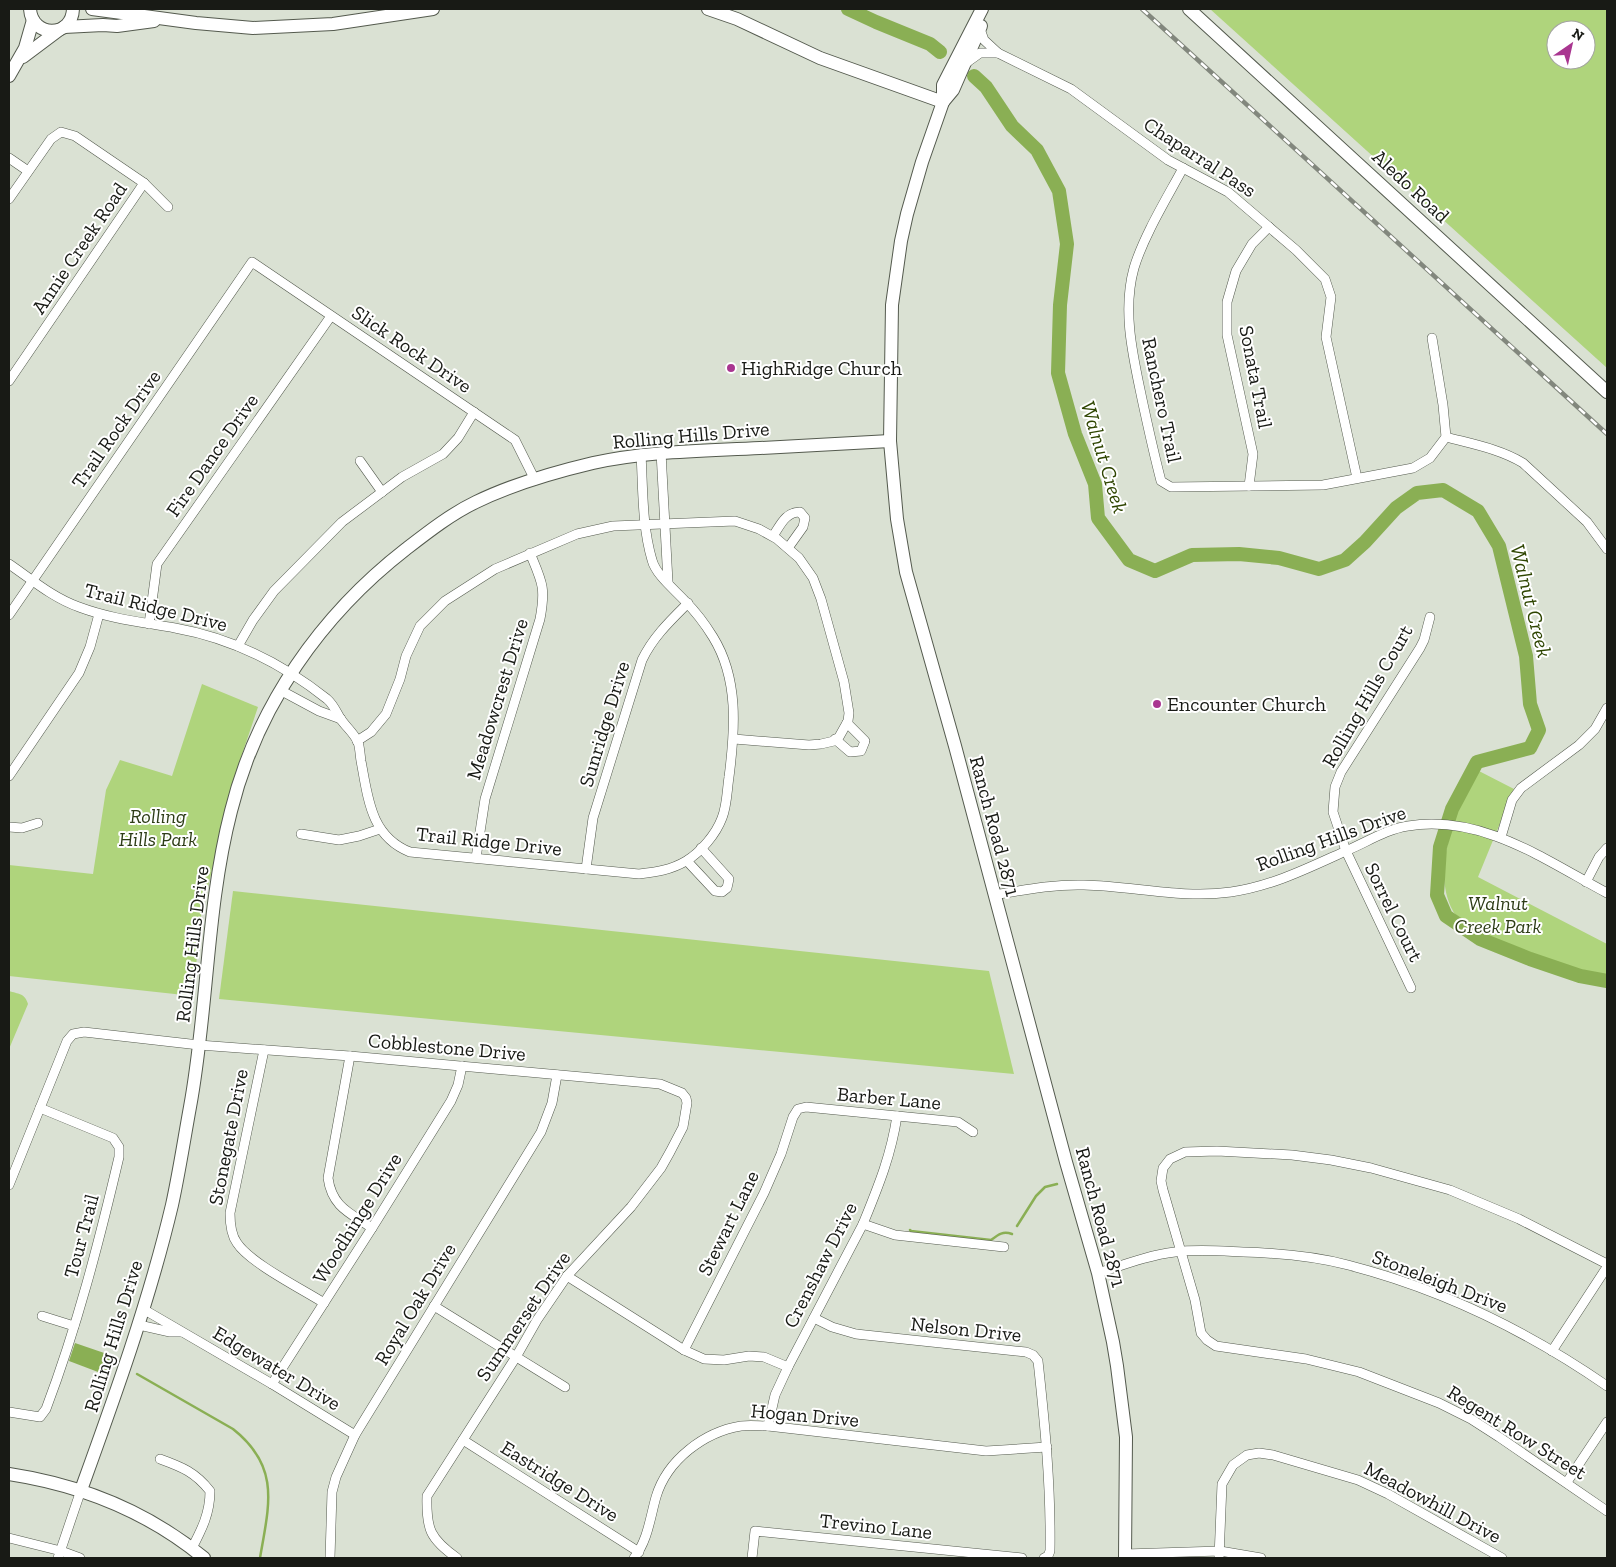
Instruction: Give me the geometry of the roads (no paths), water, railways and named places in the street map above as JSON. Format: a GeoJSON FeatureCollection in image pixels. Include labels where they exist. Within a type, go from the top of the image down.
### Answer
{"type":"FeatureCollection","features":[{"type":"Feature","properties":{"kind":"street"},"geometry":{"type":"LineString","coordinates":[[9,76],[29,51],[62,29],[72,18],[73,9]]}},
{"type":"Feature","properties":{"kind":"street"},"geometry":{"type":"LineString","coordinates":[[92,9],[253,28],[333,24],[433,9]]}},
{"type":"Feature","properties":{"kind":"street"},"geometry":{"type":"LineString","coordinates":[[708,9],[737,19],[820,58],[943,102]]}},
{"type":"Feature","properties":{"kind":"street","name":"Ranch Road 2871"},"geometry":{"type":"LineString","coordinates":[[982,9],[943,85],[943,102],[922,162],[907,214],[898,260],[892,305],[890,441],[897,519],[906,572],[1066,1162],[1098,1273],[1113,1342],[1126,1437],[1125,1556]]}},
{"type":"Feature","properties":{"kind":"street","name":"Ranch Road 2871"},"geometry":{"type":"LineString","coordinates":[[943,102],[954,90],[990,9]]}},
{"type":"Feature","properties":{"kind":"street","name":"Aledo Road"},"geometry":{"type":"LineString","coordinates":[[1190,9],[1607,392]]}},
{"type":"Feature","properties":{"kind":"street"},"geometry":{"type":"LineString","coordinates":[[31,14],[41,28],[47,30],[102,25],[117,26],[169,19]]}},
{"type":"Feature","properties":{"kind":"street"},"geometry":{"type":"LineString","coordinates":[[20,60],[30,36],[31,14]]}},
{"type":"Feature","properties":{"kind":"street","name":"Chaparral Pass"},"geometry":{"type":"LineString","coordinates":[[980,29],[984,40],[998,53],[1070,89],[1168,160],[1228,192],[1296,250],[1324,279],[1331,297],[1326,337],[1357,478]]}},
{"type":"Feature","properties":{"kind":"street"},"geometry":{"type":"LineString","coordinates":[[964,64],[980,54],[998,53]]}},
{"type":"Feature","properties":{"kind":"street"},"geometry":{"type":"LineString","coordinates":[[9,199],[51,139],[61,132],[75,136],[144,183],[168,207]]}},
{"type":"Feature","properties":{"kind":"street"},"geometry":{"type":"LineString","coordinates":[[9,158],[28,171]]}},
{"type":"Feature","properties":{"kind":"street","name":"Ranchero Trail"},"geometry":{"type":"LineString","coordinates":[[1182,168],[1150,230],[1134,267],[1128,305],[1130,337],[1136,371],[1161,481],[1171,487],[1323,484],[1412,468],[1430,458],[1446,437]]}},
{"type":"Feature","properties":{"kind":"street","name":"Annie Creek Road"},"geometry":{"type":"LineString","coordinates":[[9,381],[144,183]]}},
{"type":"Feature","properties":{"kind":"street","name":"Sonata Trail"},"geometry":{"type":"LineString","coordinates":[[1249,486],[1253,454],[1227,335],[1227,302],[1236,271],[1252,244],[1269,227]]}},
{"type":"Feature","properties":{"kind":"street","name":"Slick Rock Drive"},"geometry":{"type":"LineString","coordinates":[[252,262],[515,440],[535,480]]}},
{"type":"Feature","properties":{"kind":"street","name":"Trail Rock Drive"},"geometry":{"type":"LineString","coordinates":[[9,615],[252,262]]}},
{"type":"Feature","properties":{"kind":"street","name":"Fire Dance Drive"},"geometry":{"type":"LineString","coordinates":[[149,624],[157,564],[331,316]]}},
{"type":"Feature","properties":{"kind":"street"},"geometry":{"type":"LineString","coordinates":[[1432,338],[1444,405],[1446,437],[1496,450],[1523,463],[1587,522],[1607,549]]}},
{"type":"Feature","properties":{"kind":"street"},"geometry":{"type":"LineString","coordinates":[[238,646],[253,620],[274,591],[342,522],[402,477],[443,454],[458,438],[474,412]]}},
{"type":"Feature","properties":{"kind":"street","name":"Rolling Hills Drive"},"geometry":{"type":"LineString","coordinates":[[59,1554],[110,1412],[143,1309],[172,1204],[194,1085],[219,872],[231,810],[257,736],[290,673],[338,612],[366,584],[406,549],[475,503],[535,480],[591,464],[641,454],[890,441]]}},
{"type":"Feature","properties":{"kind":"street"},"geometry":{"type":"LineString","coordinates":[[661,452],[668,582]]}},
{"type":"Feature","properties":{"kind":"street","name":"Trail Ridge Drive"},"geometry":{"type":"LineString","coordinates":[[9,564],[56,596],[77,607],[99,614],[219,638],[263,657],[309,685],[332,703],[357,741],[368,800],[380,829],[394,843],[410,852],[639,874],[669,870],[687,861],[701,848],[713,834],[722,817],[734,739],[734,708],[725,662],[713,637],[688,603],[652,562],[646,524],[641,454]]}},
{"type":"Feature","properties":{"kind":"street"},"geometry":{"type":"LineString","coordinates":[[360,461],[382,492]]}},
{"type":"Feature","properties":{"kind":"street"},"geometry":{"type":"LineString","coordinates":[[773,536],[788,515],[793,512],[800,512],[805,518],[803,528],[788,548]]}},
{"type":"Feature","properties":{"kind":"street"},"geometry":{"type":"LineString","coordinates":[[357,741],[371,732],[386,714],[400,679],[406,656],[420,626],[446,601],[495,569],[577,534],[614,526],[735,521],[773,536],[799,558],[813,578],[821,599],[849,705],[849,713],[847,723],[836,739],[821,744],[809,745],[734,739]]}},
{"type":"Feature","properties":{"kind":"street","name":"Meadowcrest Drive"},"geometry":{"type":"LineString","coordinates":[[476,858],[485,799],[540,619],[544,597],[542,582],[530,553]]}},
{"type":"Feature","properties":{"kind":"street","name":"Sunridge Drive"},"geometry":{"type":"LineString","coordinates":[[586,869],[594,818],[642,660],[649,645],[665,625],[688,603]]}},
{"type":"Feature","properties":{"kind":"street"},"geometry":{"type":"LineString","coordinates":[[9,776],[79,672],[90,647],[99,614]]}},
{"type":"Feature","properties":{"kind":"street","name":"Rolling Hills Court"},"geometry":{"type":"LineString","coordinates":[[1346,851],[1333,812],[1335,788],[1341,772],[1420,648],[1430,617]]}},
{"type":"Feature","properties":{"kind":"street"},"geometry":{"type":"LineString","coordinates":[[280,690],[319,711],[341,719]]}},
{"type":"Feature","properties":{"kind":"street"},"geometry":{"type":"LineString","coordinates":[[1501,837],[1512,800],[1521,788],[1579,745],[1595,729],[1607,708]]}},
{"type":"Feature","properties":{"kind":"street"},"geometry":{"type":"LineString","coordinates":[[836,739],[850,752],[861,751],[865,741],[847,723]]}},
{"type":"Feature","properties":{"kind":"street"},"geometry":{"type":"LineString","coordinates":[[9,827],[22,828],[38,824]]}},
{"type":"Feature","properties":{"kind":"street","name":"Rolling Hills Drive"},"geometry":{"type":"LineString","coordinates":[[994,895],[1052,885],[1085,885],[1199,894],[1231,892],[1290,876],[1406,826],[1445,824],[1469,827],[1513,842],[1607,893]]}},
{"type":"Feature","properties":{"kind":"street"},"geometry":{"type":"LineString","coordinates":[[301,834],[338,840],[380,829]]}},
{"type":"Feature","properties":{"kind":"street"},"geometry":{"type":"LineString","coordinates":[[687,861],[715,891],[722,892],[727,888],[730,882],[727,876],[701,848]]}},
{"type":"Feature","properties":{"kind":"street"},"geometry":{"type":"LineString","coordinates":[[1586,882],[1599,857],[1607,848]]}},
{"type":"Feature","properties":{"kind":"street","name":"Sorrel Court"},"geometry":{"type":"LineString","coordinates":[[1346,851],[1411,988]]}},
{"type":"Feature","properties":{"kind":"street","name":"Cobblestone Drive"},"geometry":{"type":"LineString","coordinates":[[40,1108],[67,1042],[72,1034],[84,1032],[199,1045],[350,1056],[660,1084],[682,1092],[686,1098]]}},
{"type":"Feature","properties":{"kind":"street","name":"Stonegate Drive"},"geometry":{"type":"LineString","coordinates":[[264,1050],[230,1213],[234,1238],[238,1245],[253,1259],[324,1303]]}},
{"type":"Feature","properties":{"kind":"street"},"geometry":{"type":"LineString","coordinates":[[350,1056],[328,1178],[330,1190],[336,1203],[372,1228]]}},
{"type":"Feature","properties":{"kind":"street","name":"Woodhinge Drive"},"geometry":{"type":"LineString","coordinates":[[272,1384],[451,1101],[458,1085],[462,1066]]}},
{"type":"Feature","properties":{"kind":"street","name":"Royal Oak Drive"},"geometry":{"type":"LineString","coordinates":[[330,1558],[332,1492],[336,1477],[355,1435],[541,1132],[552,1104],[557,1075]]}},
{"type":"Feature","properties":{"kind":"street","name":"Summerset Drive"},"geometry":{"type":"LineString","coordinates":[[457,1558],[447,1551],[434,1537],[426,1518],[427,1496],[537,1320],[567,1276],[576,1264],[632,1207],[661,1168],[683,1128],[687,1110],[686,1098]]}},
{"type":"Feature","properties":{"kind":"street"},"geometry":{"type":"LineString","coordinates":[[9,1185],[40,1108]]}},
{"type":"Feature","properties":{"kind":"street","name":"Tour Trail"},"geometry":{"type":"LineString","coordinates":[[9,1412],[40,1417],[46,1409],[97,1249],[119,1158],[119,1147],[113,1138],[40,1108]]}},
{"type":"Feature","properties":{"kind":"street","name":"Barber Lane"},"geometry":{"type":"LineString","coordinates":[[798,1109],[806,1108],[958,1122],[973,1132]]}},
{"type":"Feature","properties":{"kind":"street","name":"Stewart Lane"},"geometry":{"type":"LineString","coordinates":[[684,1350],[764,1193],[781,1154],[793,1117],[798,1109]]}},
{"type":"Feature","properties":{"kind":"street","name":"Crenshaw Drive"},"geometry":{"type":"LineString","coordinates":[[768,1426],[775,1395],[788,1367],[863,1224],[884,1170],[893,1141],[897,1116]]}},
{"type":"Feature","properties":{"kind":"street","name":"Regent Row Street"},"geometry":{"type":"LineString","coordinates":[[1607,1265],[1520,1219],[1450,1190],[1371,1168],[1292,1155],[1217,1151],[1185,1152],[1170,1159],[1163,1168],[1161,1181],[1163,1190],[1195,1300],[1201,1333],[1207,1340],[1216,1346],[1306,1359],[1368,1375],[1439,1403],[1471,1420],[1567,1482],[1607,1511]]}},
{"type":"Feature","properties":{"kind":"street"},"geometry":{"type":"LineString","coordinates":[[863,1224],[895,1235],[1004,1247]]}},
{"type":"Feature","properties":{"kind":"street","name":"Stoneleigh Drive"},"geometry":{"type":"LineString","coordinates":[[1098,1273],[1154,1256],[1180,1251],[1273,1253],[1348,1265],[1410,1283],[1492,1318],[1527,1335],[1607,1386]]}},
{"type":"Feature","properties":{"kind":"street"},"geometry":{"type":"LineString","coordinates":[[1552,1351],[1607,1265]]}},
{"type":"Feature","properties":{"kind":"street"},"geometry":{"type":"LineString","coordinates":[[567,1276],[684,1350],[704,1359],[724,1360],[749,1356],[764,1357],[788,1367]]}},
{"type":"Feature","properties":{"kind":"street"},"geometry":{"type":"LineString","coordinates":[[434,1306],[565,1387]]}},
{"type":"Feature","properties":{"kind":"street","name":"Edgewater Drive"},"geometry":{"type":"LineString","coordinates":[[143,1309],[173,1325],[355,1435]]}},
{"type":"Feature","properties":{"kind":"street"},"geometry":{"type":"LineString","coordinates":[[42,1316],[74,1326]]}},
{"type":"Feature","properties":{"kind":"street","name":"Nelson Drive"},"geometry":{"type":"LineString","coordinates":[[814,1318],[832,1327],[856,1334],[1026,1352],[1033,1355],[1038,1362],[1051,1504],[1050,1550],[1046,1557]]}},
{"type":"Feature","properties":{"kind":"street","name":"Edgewater Drive"},"geometry":{"type":"LineString","coordinates":[[138,1324],[170,1332],[182,1332]]}},
{"type":"Feature","properties":{"kind":"street"},"geometry":{"type":"LineString","coordinates":[[1567,1482],[1607,1422]]}},
{"type":"Feature","properties":{"kind":"street","name":"Hogan Drive"},"geometry":{"type":"LineString","coordinates":[[637,1555],[649,1530],[657,1495],[671,1468],[692,1446],[717,1432],[742,1426],[768,1426],[986,1451],[1047,1447]]}},
{"type":"Feature","properties":{"kind":"street","name":"Eastridge Drive"},"geometry":{"type":"LineString","coordinates":[[463,1440],[637,1555]]}},
{"type":"Feature","properties":{"kind":"street","name":"Meadowhill Drive"},"geometry":{"type":"LineString","coordinates":[[1219,1555],[1222,1484],[1233,1465],[1247,1455],[1259,1453],[1273,1455],[1358,1480],[1397,1499],[1502,1558]]}},
{"type":"Feature","properties":{"kind":"street"},"geometry":{"type":"LineString","coordinates":[[160,1459],[189,1470],[210,1491],[210,1507],[202,1531],[192,1548]]}},
{"type":"Feature","properties":{"kind":"street"},"geometry":{"type":"LineString","coordinates":[[9,1474],[40,1479],[81,1490],[127,1509],[161,1528],[204,1558]]}},
{"type":"Feature","properties":{"kind":"street","name":"Trevino Lane"},"geometry":{"type":"LineString","coordinates":[[752,1558],[755,1531],[1022,1558]]}},
{"type":"Feature","properties":{"kind":"street"},"geometry":{"type":"LineString","coordinates":[[9,1538],[59,1554],[80,1558]]}},
{"type":"Feature","properties":{"kind":"street"},"geometry":{"type":"LineString","coordinates":[[1125,1556],[1219,1555],[1261,1558]]}},
{"type":"Feature","properties":{"kind":"waterway","name":"Walnut Creek"},"geometry":{"type":"LineString","coordinates":[[848,9],[930,44],[940,52]]}},
{"type":"Feature","properties":{"kind":"waterway","name":"Walnut Creek"},"geometry":{"type":"LineString","coordinates":[[974,76],[986,87],[1012,126],[1037,150],[1059,191],[1067,244],[1060,305],[1058,373],[1075,434],[1095,484],[1098,518],[1129,560],[1155,571],[1192,555],[1239,554],[1279,558],[1319,569],[1345,560],[1365,542],[1396,508],[1417,493],[1443,490],[1478,511],[1499,546],[1526,656],[1530,704],[1539,730],[1530,748],[1477,762],[1452,809],[1440,847],[1437,895],[1446,916],[1480,939],[1580,976],[1607,981]]}},
{"type":"Feature","properties":{"kind":"waterway"},"geometry":{"type":"LineString","coordinates":[[1017,1226],[1036,1196],[1045,1187],[1057,1184]]}},
{"type":"Feature","properties":{"kind":"waterway"},"geometry":{"type":"LineString","coordinates":[[910,1230],[991,1240],[1001,1234],[1012,1234]]}},
{"type":"Feature","properties":{"kind":"waterway"},"geometry":{"type":"LineString","coordinates":[[137,1374],[233,1429],[248,1443],[259,1458],[268,1488],[268,1504],[260,1558]]}},
{"type":"Feature","properties":{"kind":"railway"},"geometry":{"type":"LineString","coordinates":[[1142,9],[1607,434]]}},
{"type":"Feature","properties":{"kind":"place","name":"HighRidge Church"},"geometry":{"type":"Point","coordinates":[731,368]}},
{"type":"Feature","properties":{"kind":"place","name":"Encounter Church"},"geometry":{"type":"Point","coordinates":[1157,704]}},
{"type":"Feature","properties":{"kind":"park label","name":"Rolling Hills Park"},"geometry":{"type":"Point","coordinates":[158,828]}},
{"type":"Feature","properties":{"kind":"park label","name":"Walnut Creek Park"},"geometry":{"type":"Point","coordinates":[1498,914]}}]}
